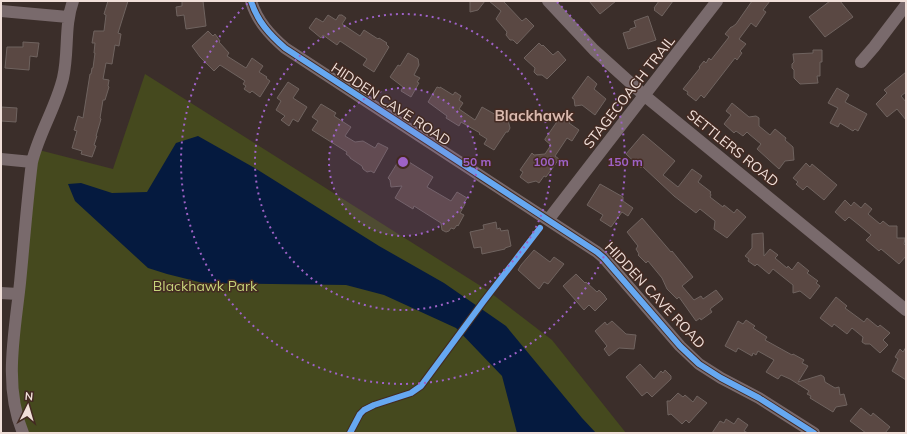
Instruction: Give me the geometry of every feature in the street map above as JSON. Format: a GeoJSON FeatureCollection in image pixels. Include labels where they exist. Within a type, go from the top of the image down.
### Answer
{"type":"FeatureCollection","features":[{"type":"Feature","properties":{"kind":"street"},"geometry":{"type":"LineString","coordinates":[[23,433],[17,414],[12,374],[18,294],[32,162],[35,149],[63,77],[68,17],[73,1]]}},
{"type":"Feature","properties":{"kind":"street","name":"HIDDEN CAVE ROAD"},"geometry":{"type":"LineString","coordinates":[[251,1],[264,28],[285,48],[604,258],[680,346],[699,364],[721,378],[759,398],[814,433]]}},
{"type":"Feature","properties":{"kind":"street","name":"SETTLERS ROAD"},"geometry":{"type":"LineString","coordinates":[[548,1],[594,50],[645,96],[906,310]]}},
{"type":"Feature","properties":{"kind":"street","name":"STAGECOACH TRAIL"},"geometry":{"type":"LineString","coordinates":[[548,220],[717,1]]}},
{"type":"Feature","properties":{"kind":"street"},"geometry":{"type":"LineString","coordinates":[[861,62],[906,5]]}},
{"type":"Feature","properties":{"kind":"street"},"geometry":{"type":"LineString","coordinates":[[1,11],[68,17]]}},
{"type":"Feature","properties":{"kind":"street"},"geometry":{"type":"LineString","coordinates":[[1,159],[32,162]]}},
{"type":"Feature","properties":{"kind":"street"},"geometry":{"type":"LineString","coordinates":[[1,293],[18,294]]}},
{"type":"Feature","properties":{"kind":"green space","name":"Blackhawk Park"},"geometry":{"type":"Polygon","coordinates":[[[145,74],[487,290],[552,340],[626,433],[23,433],[14,396],[35,149],[113,169],[145,74]]]}},
{"type":"Feature","properties":{"kind":"water"},"geometry":{"type":"Polygon","coordinates":[[[198,136],[258,170],[379,246],[444,283],[506,326],[596,433],[517,433],[502,376],[456,328],[384,295],[346,285],[203,283],[167,274],[148,268],[75,201],[68,184],[81,183],[112,193],[147,192],[176,143],[198,136]]]}},
{"type":"Feature","properties":{"kind":"building"},"geometry":{"type":"Polygon","coordinates":[[[108,1],[128,1],[118,33],[121,34],[119,46],[115,45],[112,64],[106,63],[103,79],[109,80],[109,87],[105,100],[103,100],[101,119],[94,145],[96,146],[92,157],[81,154],[82,151],[72,148],[77,131],[74,130],[78,116],[83,118],[90,74],[93,68],[95,43],[92,43],[94,31],[104,31],[106,15],[104,14],[108,1]]]}},
{"type":"Feature","properties":{"kind":"building"},"geometry":{"type":"Polygon","coordinates":[[[182,1],[203,1],[206,26],[186,29],[184,15],[177,16],[176,7],[182,6],[182,1]]]}},
{"type":"Feature","properties":{"kind":"building"},"geometry":{"type":"Polygon","coordinates":[[[470,1],[485,1],[478,10],[470,12],[470,1]]]}},
{"type":"Feature","properties":{"kind":"building"},"geometry":{"type":"Polygon","coordinates":[[[489,1],[503,1],[522,21],[526,18],[534,26],[517,44],[513,40],[510,40],[506,35],[507,32],[496,19],[501,11],[489,1]]]}},
{"type":"Feature","properties":{"kind":"building"},"geometry":{"type":"Polygon","coordinates":[[[589,1],[616,1],[600,14],[589,1]]]}},
{"type":"Feature","properties":{"kind":"building"},"geometry":{"type":"Polygon","coordinates":[[[659,1],[673,1],[662,16],[654,10],[659,1]]]}},
{"type":"Feature","properties":{"kind":"building"},"geometry":{"type":"Polygon","coordinates":[[[752,1],[770,1],[763,10],[766,12],[756,27],[751,23],[739,39],[746,44],[740,51],[742,53],[737,60],[735,58],[704,98],[701,95],[696,101],[683,89],[704,61],[706,63],[709,58],[711,60],[729,37],[725,34],[736,24],[752,1]]]}},
{"type":"Feature","properties":{"kind":"building"},"geometry":{"type":"Polygon","coordinates":[[[830,1],[840,1],[853,17],[825,37],[809,17],[830,1]]]}},
{"type":"Feature","properties":{"kind":"building"},"geometry":{"type":"Polygon","coordinates":[[[328,15],[336,20],[339,15],[342,15],[346,18],[342,24],[360,36],[364,30],[387,43],[386,44],[389,47],[374,72],[363,65],[367,59],[340,41],[337,45],[323,35],[321,38],[309,28],[316,18],[323,22],[328,15]]]}},
{"type":"Feature","properties":{"kind":"building"},"geometry":{"type":"Polygon","coordinates":[[[648,16],[656,40],[628,49],[623,33],[636,27],[634,21],[648,16]]]}},
{"type":"Feature","properties":{"kind":"building"},"geometry":{"type":"Polygon","coordinates":[[[208,31],[213,36],[215,34],[220,41],[219,42],[229,53],[227,56],[246,68],[252,58],[263,66],[259,72],[270,81],[260,97],[252,91],[250,93],[244,89],[246,86],[243,84],[245,81],[220,65],[214,71],[200,57],[192,46],[208,31]]]}},
{"type":"Feature","properties":{"kind":"building"},"geometry":{"type":"Polygon","coordinates":[[[23,42],[39,43],[37,57],[30,56],[29,70],[5,68],[7,47],[23,47],[23,42]]]}},
{"type":"Feature","properties":{"kind":"building"},"geometry":{"type":"Polygon","coordinates":[[[539,43],[553,55],[558,51],[566,60],[547,79],[542,75],[537,75],[534,72],[535,68],[524,58],[539,43]]]}},
{"type":"Feature","properties":{"kind":"building"},"geometry":{"type":"Polygon","coordinates":[[[813,50],[822,50],[820,76],[817,76],[818,83],[800,84],[794,78],[794,70],[792,68],[792,64],[794,62],[793,54],[813,53],[813,50]]]}},
{"type":"Feature","properties":{"kind":"building"},"geometry":{"type":"Polygon","coordinates":[[[408,53],[418,59],[419,65],[414,75],[420,78],[417,82],[419,83],[411,97],[401,91],[403,87],[390,77],[398,65],[400,66],[408,53]]]}},
{"type":"Feature","properties":{"kind":"building"},"geometry":{"type":"Polygon","coordinates":[[[906,72],[906,92],[901,96],[906,102],[906,120],[897,109],[887,117],[876,104],[887,93],[884,90],[906,72]]]}},
{"type":"Feature","properties":{"kind":"building"},"geometry":{"type":"Polygon","coordinates":[[[588,76],[597,84],[594,89],[606,99],[595,115],[582,105],[575,106],[574,99],[572,98],[588,76]]]}},
{"type":"Feature","properties":{"kind":"building"},"geometry":{"type":"Polygon","coordinates":[[[288,82],[299,89],[293,98],[307,107],[298,122],[293,119],[289,126],[281,120],[285,116],[276,110],[281,101],[277,98],[288,82]]]}},
{"type":"Feature","properties":{"kind":"building"},"geometry":{"type":"Polygon","coordinates":[[[437,87],[440,87],[453,95],[455,92],[461,96],[459,100],[463,103],[459,109],[475,120],[482,107],[498,116],[501,112],[510,117],[508,120],[510,128],[494,150],[484,144],[487,139],[479,134],[480,133],[461,122],[459,126],[446,118],[447,116],[428,102],[437,87]]]}},
{"type":"Feature","properties":{"kind":"building"},"geometry":{"type":"Polygon","coordinates":[[[837,88],[849,95],[845,102],[867,114],[858,131],[855,129],[853,131],[840,123],[838,127],[830,123],[838,108],[828,103],[837,88]]]}},
{"type":"Feature","properties":{"kind":"building"},"geometry":{"type":"Polygon","coordinates":[[[732,103],[749,117],[756,116],[759,118],[759,126],[770,135],[775,129],[786,138],[785,140],[793,147],[794,160],[785,161],[779,169],[757,149],[761,144],[747,132],[743,136],[736,131],[734,133],[724,124],[731,115],[726,111],[732,103]]]}},
{"type":"Feature","properties":{"kind":"building"},"geometry":{"type":"Polygon","coordinates":[[[321,104],[336,113],[334,116],[351,127],[345,136],[355,142],[363,141],[375,148],[378,143],[388,148],[374,173],[371,171],[367,172],[362,166],[346,154],[347,152],[312,130],[318,121],[312,117],[321,104]]]}},
{"type":"Feature","properties":{"kind":"building"},"geometry":{"type":"Polygon","coordinates":[[[1,107],[17,108],[16,122],[1,121],[1,107]]]}},
{"type":"Feature","properties":{"kind":"building"},"geometry":{"type":"Polygon","coordinates":[[[563,113],[570,117],[569,123],[579,130],[572,141],[567,138],[555,156],[559,159],[546,177],[544,176],[539,183],[536,181],[528,183],[520,177],[523,172],[520,170],[532,153],[534,155],[545,154],[551,145],[545,139],[563,113]]]}},
{"type":"Feature","properties":{"kind":"building"},"geometry":{"type":"Polygon","coordinates":[[[643,134],[675,161],[663,175],[678,187],[692,169],[702,176],[698,182],[711,192],[710,197],[734,213],[737,209],[746,217],[727,238],[714,229],[715,221],[700,209],[696,213],[626,154],[643,134]]]}},
{"type":"Feature","properties":{"kind":"building"},"geometry":{"type":"Polygon","coordinates":[[[401,157],[433,177],[427,187],[451,201],[457,192],[467,198],[460,213],[464,215],[458,226],[457,225],[454,229],[451,228],[446,232],[442,230],[441,223],[414,206],[413,209],[395,198],[402,186],[391,187],[390,180],[388,178],[401,157]]]}},
{"type":"Feature","properties":{"kind":"building"},"geometry":{"type":"Polygon","coordinates":[[[806,163],[810,167],[812,164],[837,185],[824,200],[807,186],[803,190],[796,184],[798,182],[793,178],[806,163]]]}},
{"type":"Feature","properties":{"kind":"building"},"geometry":{"type":"Polygon","coordinates":[[[600,184],[623,197],[623,201],[633,208],[628,216],[622,212],[611,227],[600,220],[603,215],[587,205],[600,184]]]}},
{"type":"Feature","properties":{"kind":"building"},"geometry":{"type":"Polygon","coordinates":[[[845,200],[851,206],[854,202],[861,208],[865,203],[872,209],[868,214],[880,224],[883,221],[889,226],[897,226],[897,238],[905,238],[904,244],[906,246],[906,256],[899,264],[881,249],[879,251],[866,240],[871,235],[859,225],[849,217],[845,221],[835,212],[845,200]]]}},
{"type":"Feature","properties":{"kind":"building"},"geometry":{"type":"Polygon","coordinates":[[[642,218],[693,277],[682,286],[694,300],[701,296],[703,299],[716,290],[723,299],[710,309],[712,312],[701,320],[700,318],[696,321],[679,297],[677,299],[667,289],[662,278],[648,261],[646,263],[638,255],[639,254],[636,249],[638,246],[627,232],[642,218]]]}},
{"type":"Feature","properties":{"kind":"building"},"geometry":{"type":"Polygon","coordinates":[[[496,222],[497,229],[500,228],[501,231],[508,230],[511,246],[505,249],[482,254],[481,247],[474,248],[470,232],[484,229],[483,225],[496,222]]]}},
{"type":"Feature","properties":{"kind":"building"},"geometry":{"type":"Polygon","coordinates":[[[763,233],[764,256],[770,249],[778,255],[775,258],[787,268],[788,266],[792,270],[798,262],[809,271],[807,273],[818,281],[816,283],[820,286],[810,299],[800,291],[793,293],[793,285],[773,269],[769,274],[757,264],[755,266],[748,261],[749,259],[745,256],[752,248],[752,234],[763,233]]]}},
{"type":"Feature","properties":{"kind":"building"},"geometry":{"type":"Polygon","coordinates":[[[534,250],[550,262],[554,257],[564,264],[548,284],[544,282],[539,289],[518,270],[534,250]]]}},
{"type":"Feature","properties":{"kind":"building"},"geometry":{"type":"Polygon","coordinates":[[[576,274],[597,292],[599,290],[607,299],[595,311],[589,305],[584,310],[563,286],[576,274]]]}},
{"type":"Feature","properties":{"kind":"building"},"geometry":{"type":"Polygon","coordinates":[[[836,297],[847,306],[845,308],[864,322],[867,318],[878,327],[880,325],[890,333],[883,340],[888,345],[880,353],[870,344],[865,344],[862,342],[863,337],[852,328],[847,334],[834,324],[832,327],[820,318],[836,297]]]}},
{"type":"Feature","properties":{"kind":"building"},"geometry":{"type":"Polygon","coordinates":[[[746,320],[755,326],[753,328],[767,337],[765,340],[804,360],[802,363],[808,366],[798,382],[821,375],[824,377],[825,382],[835,388],[839,387],[840,395],[844,394],[847,405],[836,407],[833,412],[810,398],[811,396],[807,394],[809,391],[790,379],[781,375],[778,379],[766,372],[774,360],[758,351],[756,355],[753,353],[752,356],[738,348],[736,352],[725,346],[738,321],[743,324],[746,320]]]}},
{"type":"Feature","properties":{"kind":"building"},"geometry":{"type":"Polygon","coordinates":[[[612,321],[626,334],[636,335],[634,349],[619,348],[609,356],[604,349],[607,346],[595,331],[605,322],[607,325],[612,321]]]}},
{"type":"Feature","properties":{"kind":"building"},"geometry":{"type":"Polygon","coordinates":[[[906,347],[906,380],[892,371],[898,359],[895,357],[900,349],[903,352],[906,347]]]}},
{"type":"Feature","properties":{"kind":"building"},"geometry":{"type":"Polygon","coordinates":[[[640,364],[654,379],[661,371],[663,373],[665,370],[671,376],[671,379],[652,397],[647,392],[642,396],[626,377],[640,364]]]}},
{"type":"Feature","properties":{"kind":"building"},"geometry":{"type":"Polygon","coordinates":[[[678,393],[683,397],[685,395],[693,402],[697,396],[707,403],[689,423],[686,420],[682,424],[671,414],[668,415],[667,401],[670,401],[678,393]]]}},
{"type":"Feature","properties":{"kind":"building"},"geometry":{"type":"Polygon","coordinates":[[[861,408],[871,416],[873,413],[890,427],[885,433],[866,433],[850,421],[861,408]]]}},
{"type":"Feature","properties":{"kind":"building"},"geometry":{"type":"Polygon","coordinates":[[[738,418],[748,425],[744,431],[748,433],[712,433],[720,421],[724,423],[726,419],[734,424],[738,418]]]}},
{"type":"Feature","properties":{"kind":"cycle path"},"geometry":{"type":"LineString","coordinates":[[251,1],[260,21],[274,38],[285,48],[597,252],[604,258],[680,346],[699,364],[721,378],[759,398],[814,433]]}},
{"type":"Feature","properties":{"kind":"cycle path"},"geometry":{"type":"LineString","coordinates":[[350,433],[360,414],[364,410],[374,405],[411,393],[421,386],[540,228]]}},
{"type":"Feature","properties":{"kind":"district","name":"Blackhawk"},"geometry":{"type":"Point","coordinates":[534,115]}}]}
